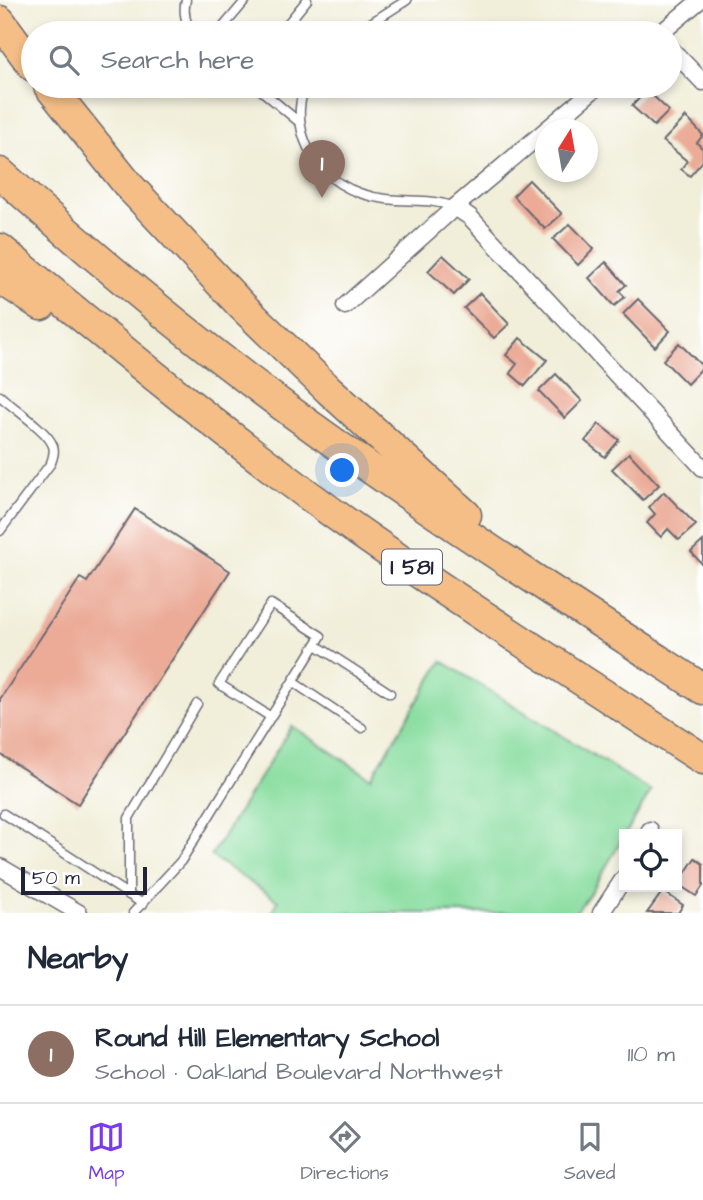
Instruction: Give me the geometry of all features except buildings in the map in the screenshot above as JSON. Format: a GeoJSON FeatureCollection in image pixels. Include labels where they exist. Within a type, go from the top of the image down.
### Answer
{"type":"FeatureCollection","features":[{"type":"Feature","properties":{"kind":"highway"},"geometry":{"type":"LineString","coordinates":[[0,21],[21,50]]}},
{"type":"Feature","properties":{"kind":"highway"},"geometry":{"type":"LineString","coordinates":[[59,98],[129,186],[242,306],[329,390],[471,519],[523,572]]}},
{"type":"Feature","properties":{"kind":"highway","name":"I 581"},"geometry":{"type":"LineString","coordinates":[[0,173],[155,306],[284,406],[523,572],[703,689]]}},
{"type":"Feature","properties":{"kind":"highway","name":"I 581"},"geometry":{"type":"LineString","coordinates":[[0,249],[132,359],[359,531],[703,759]]}},
{"type":"Feature","properties":{"kind":"highway"},"geometry":{"type":"LineString","coordinates":[[0,278],[55,315],[132,359]]}},
{"type":"Feature","properties":{"kind":"street"},"geometry":{"type":"LineString","coordinates":[[675,21],[700,0]]}},
{"type":"Feature","properties":{"kind":"street"},"geometry":{"type":"LineString","coordinates":[[682,60],[703,82]]}},
{"type":"Feature","properties":{"kind":"street"},"geometry":{"type":"LineString","coordinates":[[345,306],[455,207],[584,98]]}},
{"type":"Feature","properties":{"kind":"street"},"geometry":{"type":"LineString","coordinates":[[455,207],[470,217],[703,468]]}},
{"type":"Feature","properties":{"kind":"street"},"geometry":{"type":"LineString","coordinates":[[0,867],[79,913]]}},
{"type":"Feature","properties":{"kind":"street"},"geometry":{"type":"LineString","coordinates":[[601,913],[619,886]]}},
{"type":"Feature","properties":{"kind":"lane"},"geometry":{"type":"LineString","coordinates":[[186,0],[183,10],[187,21]]}},
{"type":"Feature","properties":{"kind":"lane"},"geometry":{"type":"LineString","coordinates":[[228,21],[246,0]]}},
{"type":"Feature","properties":{"kind":"lane"},"geometry":{"type":"LineString","coordinates":[[289,21],[307,0]]}},
{"type":"Feature","properties":{"kind":"lane"},"geometry":{"type":"LineString","coordinates":[[374,21],[407,0]]}},
{"type":"Feature","properties":{"kind":"lane"},"geometry":{"type":"LineString","coordinates":[[270,98],[299,122]]}},
{"type":"Feature","properties":{"kind":"lane"},"geometry":{"type":"LineString","coordinates":[[301,98],[299,122],[313,157],[324,172],[342,186],[362,194],[387,199],[430,200],[455,207]]}},
{"type":"Feature","properties":{"kind":"lane"},"geometry":{"type":"LineString","coordinates":[[0,396],[45,435],[52,444],[54,454],[51,463],[0,531]]}},
{"type":"Feature","properties":{"kind":"lane"},"geometry":{"type":"LineString","coordinates":[[133,913],[181,861],[293,682],[321,636],[271,604],[219,684],[271,717]]}},
{"type":"Feature","properties":{"kind":"lane"},"geometry":{"type":"LineString","coordinates":[[316,645],[390,693]]}},
{"type":"Feature","properties":{"kind":"lane"},"geometry":{"type":"LineString","coordinates":[[293,682],[362,728]]}},
{"type":"Feature","properties":{"kind":"lane"},"geometry":{"type":"LineString","coordinates":[[129,895],[129,818],[197,704]]}},
{"type":"Feature","properties":{"kind":"lane"},"geometry":{"type":"LineString","coordinates":[[4,814],[143,904]]}},
{"type":"Feature","properties":{"kind":"green space"},"geometry":{"type":"Polygon","coordinates":[[[442,661],[651,791],[628,829],[619,829],[619,845],[575,913],[272,913],[278,901],[211,856],[292,726],[371,778],[442,661]]]}},
{"type":"Feature","properties":{"kind":"place","name":"Round Hill Elementary School"},"geometry":{"type":"Point","coordinates":[322,198]}}]}
